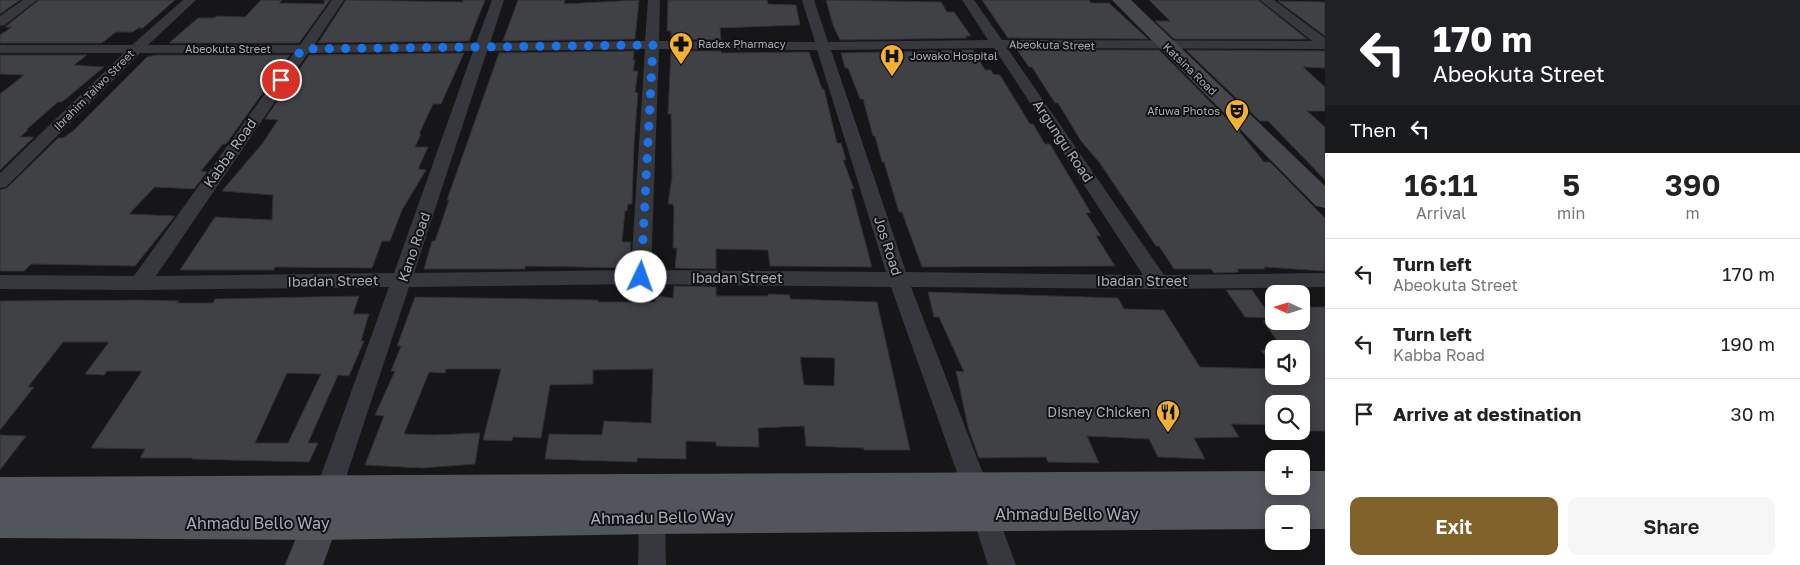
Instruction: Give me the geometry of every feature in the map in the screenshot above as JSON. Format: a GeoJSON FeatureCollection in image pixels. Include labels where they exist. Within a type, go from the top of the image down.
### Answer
{"type":"FeatureCollection","features":[{"type":"Feature","properties":{"kind":"main road","name":"Ahmadu Bello Way"},"geometry":{"type":"LineString","coordinates":[[0,493],[324,508],[652,517],[980,502]]}},
{"type":"Feature","properties":{"kind":"main road","name":"Ahmadu Bello Way"},"geometry":{"type":"LineString","coordinates":[[0,522],[324,508],[980,502],[1324,508]]}},
{"type":"Feature","properties":{"kind":"street"},"geometry":{"type":"LineString","coordinates":[[0,22],[31,0]]}},
{"type":"Feature","properties":{"kind":"street","name":"Ibrahim Taiwo Street"},"geometry":{"type":"LineString","coordinates":[[0,183],[136,49],[190,0]]}},
{"type":"Feature","properties":{"kind":"street","name":"Kabba Road"},"geometry":{"type":"LineString","coordinates":[[140,283],[338,0]]}},
{"type":"Feature","properties":{"kind":"street","name":"Kano Road"},"geometry":{"type":"LineString","coordinates":[[324,508],[498,0]]}},
{"type":"Feature","properties":{"kind":"street"},"geometry":{"type":"LineString","coordinates":[[641,277],[654,0]]}},
{"type":"Feature","properties":{"kind":"street","name":"Jos Road"},"geometry":{"type":"LineString","coordinates":[[808,0],[898,279],[1002,565]]}},
{"type":"Feature","properties":{"kind":"street","name":"Argungu Road"},"geometry":{"type":"LineString","coordinates":[[968,0],[1158,282]]}},
{"type":"Feature","properties":{"kind":"street","name":"Katsina Road"},"geometry":{"type":"LineString","coordinates":[[1121,0],[1325,200]]}},
{"type":"Feature","properties":{"kind":"street"},"geometry":{"type":"LineString","coordinates":[[1266,0],[1325,45]]}},
{"type":"Feature","properties":{"kind":"street","name":"Abeokuta Street"},"geometry":{"type":"LineString","coordinates":[[0,49],[302,49],[653,45],[1325,45]]}},
{"type":"Feature","properties":{"kind":"street","name":"Ibadan Street"},"geometry":{"type":"LineString","coordinates":[[0,282],[140,283],[641,277],[1158,282],[1325,280]]}},
{"type":"Feature","properties":{"kind":"street"},"geometry":{"type":"LineString","coordinates":[[304,565],[324,508]]}},
{"type":"Feature","properties":{"kind":"street"},"geometry":{"type":"LineString","coordinates":[[652,517],[652,565]]}},
{"type":"Feature","properties":{"kind":"building"},"geometry":{"type":"Polygon","coordinates":[[[0,0],[20,0],[0,14],[0,0]]]}},
{"type":"Feature","properties":{"kind":"building"},"geometry":{"type":"Polygon","coordinates":[[[39,0],[175,0],[143,28],[138,28],[133,32],[116,32],[102,43],[0,43],[0,35],[12,27],[5,27],[39,0]]]}},
{"type":"Feature","properties":{"kind":"building"},"geometry":{"type":"Polygon","coordinates":[[[261,0],[282,0],[279,3],[324,4],[324,0],[330,0],[299,43],[169,43],[198,18],[214,18],[217,16],[245,17],[261,0]]]}},
{"type":"Feature","properties":{"kind":"building"},"geometry":{"type":"Polygon","coordinates":[[[346,0],[463,2],[463,0],[485,0],[469,41],[318,43],[346,0]]]}},
{"type":"Feature","properties":{"kind":"building"},"geometry":{"type":"Polygon","coordinates":[[[518,0],[565,0],[564,4],[639,0],[635,39],[503,41],[518,0]]]}},
{"type":"Feature","properties":{"kind":"building"},"geometry":{"type":"Polygon","coordinates":[[[668,0],[767,0],[768,4],[796,5],[800,25],[720,28],[721,40],[671,39],[671,31],[667,31],[668,0]]]}},
{"type":"Feature","properties":{"kind":"building"},"geometry":{"type":"Polygon","coordinates":[[[826,0],[941,2],[947,12],[954,12],[971,36],[965,36],[967,38],[840,40],[833,25],[826,0]]]}},
{"type":"Feature","properties":{"kind":"building"},"geometry":{"type":"Polygon","coordinates":[[[982,0],[1089,0],[1091,3],[1109,3],[1148,39],[1008,38],[982,0]]]}},
{"type":"Feature","properties":{"kind":"building"},"geometry":{"type":"Polygon","coordinates":[[[1149,0],[1258,0],[1307,39],[1174,39],[1155,21],[1170,21],[1149,0]]]}},
{"type":"Feature","properties":{"kind":"building"},"geometry":{"type":"Polygon","coordinates":[[[1278,1],[1325,2],[1325,36],[1278,1]]]}},
{"type":"Feature","properties":{"kind":"building"},"geometry":{"type":"Polygon","coordinates":[[[973,50],[985,70],[991,70],[993,74],[1000,75],[1030,124],[1033,124],[1045,144],[1050,144],[1091,213],[1086,213],[1101,236],[1096,236],[1115,266],[922,267],[902,212],[899,212],[884,162],[882,162],[875,136],[873,136],[863,99],[860,99],[848,68],[845,68],[841,53],[973,50]]]}},
{"type":"Feature","properties":{"kind":"building"},"geometry":{"type":"Polygon","coordinates":[[[1017,50],[1159,50],[1239,131],[1264,162],[1270,162],[1325,218],[1325,271],[1264,267],[1265,269],[1237,269],[1239,272],[1214,273],[1211,269],[1174,269],[1159,246],[1156,246],[1099,162],[1081,141],[1058,103],[1055,103],[1032,67],[1029,67],[1017,50]]]}},
{"type":"Feature","properties":{"kind":"building"},"geometry":{"type":"Polygon","coordinates":[[[1186,50],[1325,51],[1325,68],[1303,67],[1325,87],[1325,111],[1307,111],[1325,127],[1325,180],[1268,121],[1260,121],[1186,50]]]}},
{"type":"Feature","properties":{"kind":"building"},"geometry":{"type":"Polygon","coordinates":[[[634,51],[633,71],[638,71],[635,92],[638,93],[632,204],[628,204],[627,211],[625,211],[622,242],[631,242],[629,268],[525,266],[525,269],[424,269],[432,241],[435,241],[449,200],[447,200],[499,53],[634,51]]]}},
{"type":"Feature","properties":{"kind":"building"},"geometry":{"type":"Polygon","coordinates":[[[671,51],[721,51],[721,53],[809,52],[822,89],[824,89],[837,143],[841,143],[846,160],[843,160],[854,189],[851,189],[872,267],[770,266],[768,250],[716,249],[716,269],[675,268],[677,248],[673,248],[674,208],[673,204],[668,204],[672,177],[671,114],[668,114],[671,51]]]}},
{"type":"Feature","properties":{"kind":"building"},"geometry":{"type":"Polygon","coordinates":[[[464,53],[441,104],[433,104],[419,134],[421,134],[415,147],[428,147],[418,169],[426,170],[402,210],[390,241],[382,241],[372,268],[275,267],[274,270],[180,270],[215,217],[272,220],[273,195],[222,191],[262,144],[278,120],[265,119],[309,55],[464,53]]]}},
{"type":"Feature","properties":{"kind":"building"},"geometry":{"type":"Polygon","coordinates":[[[0,55],[87,55],[74,65],[104,67],[62,102],[58,102],[26,130],[28,130],[20,137],[34,137],[0,170],[0,94],[24,75],[0,74],[0,55]]]}},
{"type":"Feature","properties":{"kind":"building"},"geometry":{"type":"Polygon","coordinates":[[[156,55],[290,55],[226,144],[223,144],[201,171],[207,172],[194,189],[155,187],[129,214],[175,216],[135,266],[31,264],[24,271],[0,271],[0,190],[7,188],[58,138],[63,138],[73,131],[147,57],[156,55]]]}},
{"type":"Feature","properties":{"kind":"building"},"geometry":{"type":"Polygon","coordinates":[[[674,286],[716,287],[716,296],[768,296],[768,294],[790,295],[790,299],[877,302],[910,450],[864,450],[864,448],[806,446],[804,426],[758,428],[759,447],[716,446],[716,442],[686,441],[686,459],[637,458],[637,462],[545,459],[549,434],[602,435],[604,421],[651,423],[653,369],[593,370],[593,384],[550,385],[541,438],[513,437],[512,441],[483,440],[501,369],[446,369],[445,373],[429,372],[404,434],[480,433],[475,464],[422,468],[365,465],[384,416],[375,415],[395,371],[391,371],[401,346],[397,346],[415,297],[598,300],[598,302],[655,302],[656,296],[673,298],[674,286]],[[800,357],[804,385],[834,386],[835,358],[800,357]]]}},
{"type":"Feature","properties":{"kind":"building"},"geometry":{"type":"Polygon","coordinates":[[[1226,290],[1252,290],[1265,308],[1265,318],[1245,317],[1226,290]]]}},
{"type":"Feature","properties":{"kind":"building"},"geometry":{"type":"Polygon","coordinates":[[[928,292],[1118,298],[1124,309],[1164,310],[1200,367],[1265,369],[1265,385],[1310,385],[1310,340],[1277,340],[1269,330],[1310,330],[1310,307],[1325,307],[1325,431],[1310,431],[1310,395],[1265,395],[1265,425],[1231,424],[1239,437],[1194,438],[1205,459],[1158,457],[1149,439],[1087,436],[1099,463],[1048,462],[1046,457],[979,458],[968,427],[956,371],[964,372],[939,317],[934,317],[928,292]]]}},
{"type":"Feature","properties":{"kind":"building"},"geometry":{"type":"Polygon","coordinates":[[[359,296],[353,314],[369,314],[361,341],[364,341],[349,376],[338,375],[308,443],[318,443],[309,462],[140,458],[145,449],[91,448],[142,371],[107,371],[104,375],[85,374],[109,342],[63,342],[28,387],[34,387],[0,430],[0,301],[143,300],[179,301],[177,303],[213,303],[215,299],[359,296]],[[287,373],[255,443],[288,443],[321,374],[287,373]]]}},
{"type":"Feature","properties":{"kind":"building"},"geometry":{"type":"Polygon","coordinates":[[[0,435],[26,436],[0,470],[0,435]]]}},
{"type":"Feature","properties":{"kind":"place","name":"Radex Pharmacy"},"geometry":{"type":"Point","coordinates":[681,65]}},
{"type":"Feature","properties":{"kind":"place","name":"Jowako Hospital"},"geometry":{"type":"Point","coordinates":[892,77]}},
{"type":"Feature","properties":{"kind":"place","name":"Afuwa Photos"},"geometry":{"type":"Point","coordinates":[1237,132]}},
{"type":"Feature","properties":{"kind":"place","name":"Disney Chicken"},"geometry":{"type":"Point","coordinates":[1168,433]}},
{"type":"Feature","properties":{"kind":"route"},"geometry":{"type":"LineString","coordinates":[[281,80],[302,49],[653,45],[641,277]]}}]}
